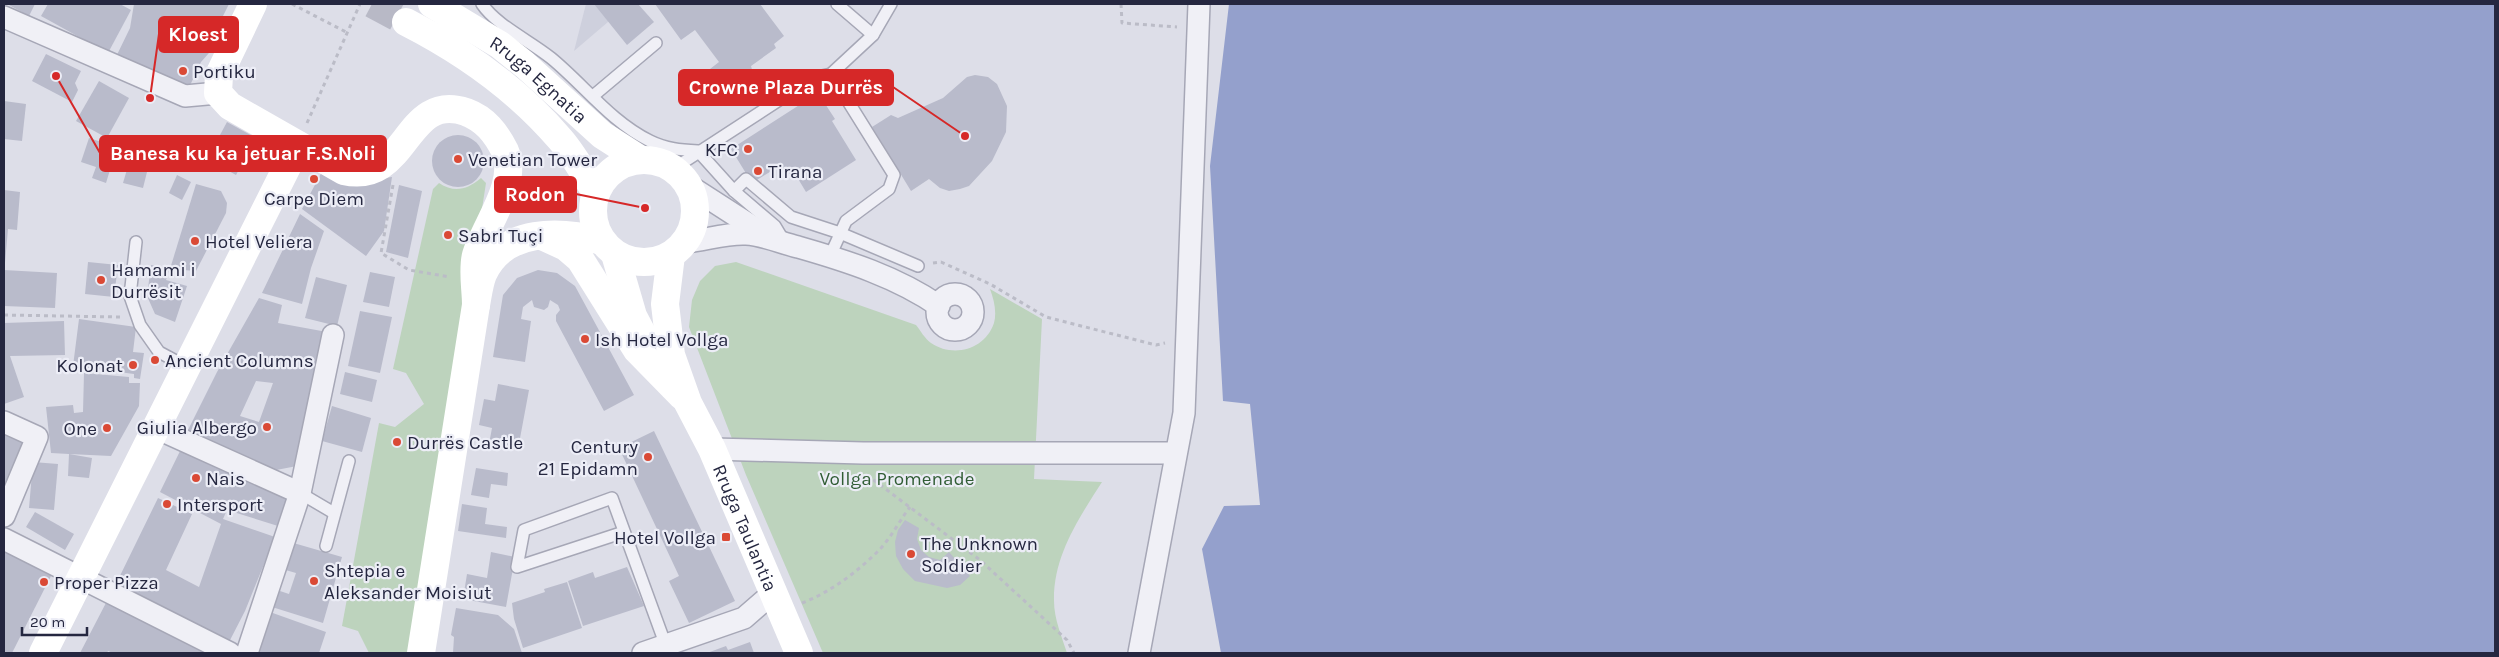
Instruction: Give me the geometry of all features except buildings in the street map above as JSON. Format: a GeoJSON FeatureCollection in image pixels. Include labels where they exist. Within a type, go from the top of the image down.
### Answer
{"type":"FeatureCollection","features":[{"type":"Feature","properties":{"kind":"main road"},"geometry":{"type":"LineString","coordinates":[[253,4],[219,75],[218,93],[230,106],[344,171],[355,173],[368,172],[378,167],[398,151],[414,127],[431,112],[453,108],[477,116],[497,134],[508,160],[505,191],[476,256],[476,293],[421,653]]}},
{"type":"Feature","properties":{"kind":"main road","name":"Rruga Egnatia"},"geometry":{"type":"LineString","coordinates":[[432,4],[500,45],[525,65],[602,136],[641,160]]}},
{"type":"Feature","properties":{"kind":"main road","name":"Rruga Egnatia"},"geometry":{"type":"LineString","coordinates":[[406,22],[458,51],[536,113],[573,156],[596,193]]}},
{"type":"Feature","properties":{"kind":"main road"},"geometry":{"type":"LineString","coordinates":[[43,653],[298,144]]}},
{"type":"Feature","properties":{"kind":"main road"},"geometry":{"type":"LineString","coordinates":[[491,219],[496,230],[506,238],[579,235],[609,248],[628,260],[643,263],[658,261],[679,248],[693,225],[695,208],[681,177],[658,162],[641,160],[626,163],[614,170],[603,180],[596,193],[593,218],[609,248]]}},
{"type":"Feature","properties":{"kind":"main road"},"geometry":{"type":"LineString","coordinates":[[476,293],[487,267],[527,238],[566,247],[580,259],[637,350],[688,403]]}},
{"type":"Feature","properties":{"kind":"main road","name":"Rruga Taulantia"},"geometry":{"type":"LineString","coordinates":[[609,248],[633,316],[658,360],[688,403],[712,449],[799,653]]}},
{"type":"Feature","properties":{"kind":"main road","name":"Rruga Taulantia"},"geometry":{"type":"LineString","coordinates":[[679,248],[665,291],[666,324],[671,355],[688,403]]}},
{"type":"Feature","properties":{"kind":"street"},"geometry":{"type":"LineString","coordinates":[[1140,653],[1175,453],[1184,413],[1199,4]]}},
{"type":"Feature","properties":{"kind":"street"},"geometry":{"type":"LineString","coordinates":[[4,17],[185,96],[218,93]]}},
{"type":"Feature","properties":{"kind":"street"},"geometry":{"type":"LineString","coordinates":[[681,177],[778,241]]}},
{"type":"Feature","properties":{"kind":"street"},"geometry":{"type":"LineString","coordinates":[[679,248],[727,234],[748,234],[830,256],[914,289],[939,306]]}},
{"type":"Feature","properties":{"kind":"street"},"geometry":{"type":"LineString","coordinates":[[247,653],[300,493],[333,335]]}},
{"type":"Feature","properties":{"kind":"street"},"geometry":{"type":"LineString","coordinates":[[4,422],[37,437],[4,516]]}},
{"type":"Feature","properties":{"kind":"street"},"geometry":{"type":"LineString","coordinates":[[156,428],[300,493]]}},
{"type":"Feature","properties":{"kind":"street"},"geometry":{"type":"LineString","coordinates":[[712,449],[863,453],[1175,453]]}},
{"type":"Feature","properties":{"kind":"street"},"geometry":{"type":"LineString","coordinates":[[4,539],[230,653]]}},
{"type":"Feature","properties":{"kind":"street"},"geometry":{"type":"LineString","coordinates":[[643,653],[668,650],[744,618],[778,601]]}},
{"type":"Feature","properties":{"kind":"lane"},"geometry":{"type":"LineString","coordinates":[[482,4],[492,16],[550,57],[620,122],[650,141],[667,149],[698,151],[734,190],[774,226],[778,241]]}},
{"type":"Feature","properties":{"kind":"lane"},"geometry":{"type":"LineString","coordinates":[[837,4],[873,35]]}},
{"type":"Feature","properties":{"kind":"lane"},"geometry":{"type":"LineString","coordinates":[[681,177],[698,151],[810,81],[831,74],[873,35],[891,4]]}},
{"type":"Feature","properties":{"kind":"lane"},"geometry":{"type":"LineString","coordinates":[[593,96],[656,43]]}},
{"type":"Feature","properties":{"kind":"lane"},"geometry":{"type":"LineString","coordinates":[[830,256],[846,221],[889,189],[894,175],[831,74]]}},
{"type":"Feature","properties":{"kind":"lane"},"geometry":{"type":"LineString","coordinates":[[734,190],[746,179],[791,217],[840,233],[918,266]]}},
{"type":"Feature","properties":{"kind":"lane"},"geometry":{"type":"LineString","coordinates":[[136,242],[130,296],[138,318],[159,352],[187,367]]}},
{"type":"Feature","properties":{"kind":"lane"},"geometry":{"type":"LineString","coordinates":[[326,546],[349,461]]}},
{"type":"Feature","properties":{"kind":"lane"},"geometry":{"type":"LineString","coordinates":[[300,493],[334,513]]}},
{"type":"Feature","properties":{"kind":"lane"},"geometry":{"type":"LineString","coordinates":[[624,532],[517,567],[524,530],[612,498],[668,650]]}},
{"type":"Feature","properties":{"kind":"path"},"geometry":{"type":"LineString","coordinates":[[292,4],[346,32]]}},
{"type":"Feature","properties":{"kind":"path"},"geometry":{"type":"LineString","coordinates":[[298,144],[360,4]]}},
{"type":"Feature","properties":{"kind":"path"},"geometry":{"type":"LineString","coordinates":[[1120,4],[1122,23],[1198,29]]}},
{"type":"Feature","properties":{"kind":"path"},"geometry":{"type":"LineString","coordinates":[[378,167],[395,175],[381,253],[409,270],[476,293]]}},
{"type":"Feature","properties":{"kind":"path"},"geometry":{"type":"LineString","coordinates":[[918,266],[940,262],[990,284],[1046,317],[1156,345],[1186,340]]}},
{"type":"Feature","properties":{"kind":"path"},"geometry":{"type":"LineString","coordinates":[[4,315],[138,318]]}},
{"type":"Feature","properties":{"kind":"path"},"geometry":{"type":"LineString","coordinates":[[863,453],[863,472],[980,560],[1067,640],[1074,653]]}},
{"type":"Feature","properties":{"kind":"path"},"geometry":{"type":"LineString","coordinates":[[778,601],[807,601],[833,587],[882,547],[910,507]]}},
{"type":"Feature","properties":{"kind":"shaded area"},"geometry":{"type":"Polygon","coordinates":[[[586,4],[629,4],[574,51],[586,4]]]}},
{"type":"Feature","properties":{"kind":"green space"},"geometry":{"type":"Polygon","coordinates":[[[481,178],[486,183],[413,653],[369,653],[358,631],[342,626],[379,423],[395,427],[424,404],[406,373],[393,369],[433,189],[439,183],[450,188],[460,189],[471,185],[481,178]]]}},
{"type":"Feature","properties":{"kind":"green space","name":"Vollga Promenade"},"geometry":{"type":"Polygon","coordinates":[[[736,262],[916,325],[931,343],[949,350],[967,349],[983,340],[990,332],[995,315],[990,289],[1042,319],[1034,479],[1102,482],[1076,524],[1058,568],[1054,608],[1067,653],[823,653],[746,475],[689,327],[692,300],[700,281],[715,266],[736,262]]]}},
{"type":"Feature","properties":{"kind":"water"},"geometry":{"type":"Polygon","coordinates":[[[1229,4],[2495,4],[2495,653],[1221,653],[1202,549],[1224,506],[1260,505],[1250,404],[1223,401],[1210,166],[1229,4]]]}},
{"type":"Feature","properties":{"kind":"tunnel"},"geometry":{"type":"LineString","coordinates":[[372,4],[406,22]]}},
{"type":"Feature","properties":{"kind":"place","name":"Portiku"},"geometry":{"type":"Point","coordinates":[183,71]}},
{"type":"Feature","properties":{"kind":"place","name":"Banesa ku ka jetuar F.S.Noli"},"geometry":{"type":"Point","coordinates":[56,76]}},
{"type":"Feature","properties":{"kind":"place","name":"Kloest"},"geometry":{"type":"Point","coordinates":[150,98]}},
{"type":"Feature","properties":{"kind":"place","name":"Crowne Plaza Durrës"},"geometry":{"type":"Point","coordinates":[965,136]}},
{"type":"Feature","properties":{"kind":"place","name":"KFC"},"geometry":{"type":"Point","coordinates":[748,149]}},
{"type":"Feature","properties":{"kind":"place","name":"Venetian Tower"},"geometry":{"type":"Point","coordinates":[458,159]}},
{"type":"Feature","properties":{"kind":"place","name":"Tirana"},"geometry":{"type":"Point","coordinates":[758,171]}},
{"type":"Feature","properties":{"kind":"place","name":"Carpe Diem"},"geometry":{"type":"Point","coordinates":[314,179]}},
{"type":"Feature","properties":{"kind":"place","name":"Rodon"},"geometry":{"type":"Point","coordinates":[645,208]}},
{"type":"Feature","properties":{"kind":"place","name":"Sabri Tuçi"},"geometry":{"type":"Point","coordinates":[448,235]}},
{"type":"Feature","properties":{"kind":"place","name":"Hotel Veliera"},"geometry":{"type":"Point","coordinates":[195,241]}},
{"type":"Feature","properties":{"kind":"place","name":"Hamami i Durrësit"},"geometry":{"type":"Point","coordinates":[101,280]}},
{"type":"Feature","properties":{"kind":"place","name":"Ish Hotel Vollga"},"geometry":{"type":"Point","coordinates":[585,339]}},
{"type":"Feature","properties":{"kind":"place","name":"Ancient Columns"},"geometry":{"type":"Point","coordinates":[155,360]}},
{"type":"Feature","properties":{"kind":"place","name":"Kolonat"},"geometry":{"type":"Point","coordinates":[133,365]}},
{"type":"Feature","properties":{"kind":"place","name":"Giulia Albergo"},"geometry":{"type":"Point","coordinates":[267,427]}},
{"type":"Feature","properties":{"kind":"place","name":"One"},"geometry":{"type":"Point","coordinates":[107,428]}},
{"type":"Feature","properties":{"kind":"place","name":"Durrës Castle"},"geometry":{"type":"Point","coordinates":[397,442]}},
{"type":"Feature","properties":{"kind":"place","name":"Century 21 Epidamn"},"geometry":{"type":"Point","coordinates":[648,457]}},
{"type":"Feature","properties":{"kind":"place","name":"Nais"},"geometry":{"type":"Point","coordinates":[196,478]}},
{"type":"Feature","properties":{"kind":"place","name":"Intersport"},"geometry":{"type":"Point","coordinates":[167,504]}},
{"type":"Feature","properties":{"kind":"place","name":"Hotel Vollga"},"geometry":{"type":"Point","coordinates":[726,537]}},
{"type":"Feature","properties":{"kind":"place","name":"The Unknown Soldier"},"geometry":{"type":"Point","coordinates":[911,554]}},
{"type":"Feature","properties":{"kind":"place","name":"Shtepia e Aleksander Moisiut"},"geometry":{"type":"Point","coordinates":[314,581]}},
{"type":"Feature","properties":{"kind":"place","name":"Proper Pizza"},"geometry":{"type":"Point","coordinates":[44,582]}}]}
